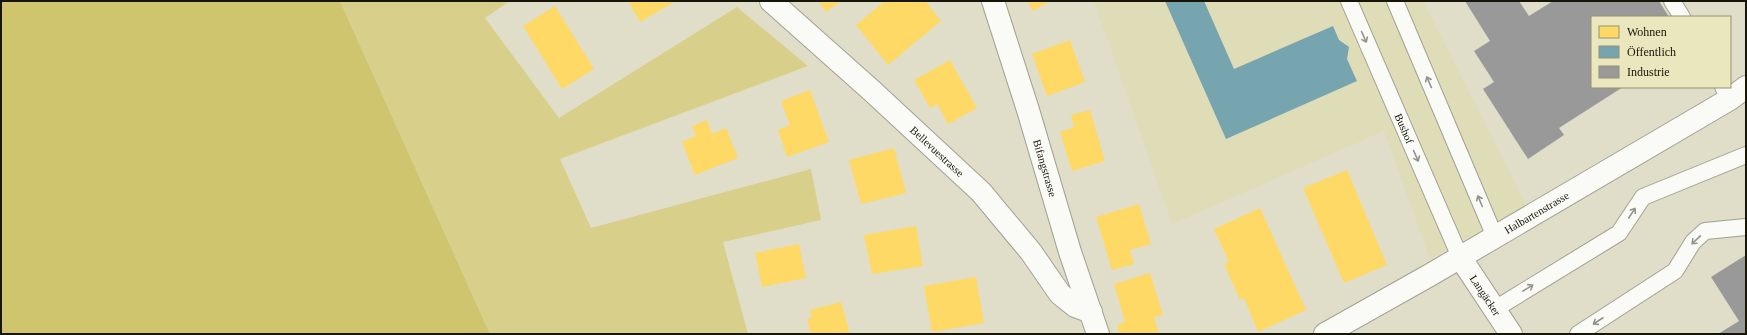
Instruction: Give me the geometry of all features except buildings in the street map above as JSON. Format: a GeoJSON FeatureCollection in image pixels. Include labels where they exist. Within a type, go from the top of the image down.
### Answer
{"type":"FeatureCollection","features":[{"type":"Feature","properties":{"kind":"street","name":"Bellevuestrasse"},"geometry":{"type":"LineString","coordinates":[[771,1],[871,90],[981,192],[1031,252],[1060,294],[1075,306],[1090,312]]}},
{"type":"Feature","properties":{"kind":"street","name":"Bifangstrasse"},"geometry":{"type":"LineString","coordinates":[[993,1],[1028,110],[1070,252],[1098,334]]}},
{"type":"Feature","properties":{"kind":"street","name":"Halbartenstrasse"},"geometry":{"type":"LineString","coordinates":[[1325,334],[1495,237],[1733,91]]}},
{"type":"Feature","properties":{"kind":"street","name":"Langäcker"},"geometry":{"type":"LineString","coordinates":[[1460,257],[1511,334]]}},
{"type":"Feature","properties":{"kind":"lane","name":"Bushof"},"geometry":{"type":"LineString","coordinates":[[1349,1],[1460,257]]}},
{"type":"Feature","properties":{"kind":"lane"},"geometry":{"type":"LineString","coordinates":[[1395,1],[1495,237]]}},
{"type":"Feature","properties":{"kind":"lane"},"geometry":{"type":"LineString","coordinates":[[1672,1],[1681,16]]}},
{"type":"Feature","properties":{"kind":"lane"},"geometry":{"type":"LineString","coordinates":[[1495,309],[1619,233],[1643,197],[1746,155]]}},
{"type":"Feature","properties":{"kind":"lane"},"geometry":{"type":"LineString","coordinates":[[1578,334],[1675,270],[1693,242],[1705,231],[1746,227]]}},
{"type":"Feature","properties":{"kind":"shaded area"},"geometry":{"type":"Polygon","coordinates":[[[1,1],[340,1],[490,334],[1,334],[1,1]]]}},
{"type":"Feature","properties":{"kind":"shaded area"},"geometry":{"type":"Polygon","coordinates":[[[340,1],[510,1],[485,18],[559,118],[737,7],[808,66],[560,159],[591,228],[811,169],[821,220],[723,242],[748,334],[490,334],[340,1]]]}},
{"type":"Feature","properties":{"kind":"shaded area"},"geometry":{"type":"Polygon","coordinates":[[[1094,1],[1423,1],[1526,205],[1430,259],[1384,131],[1172,224],[1094,1]]]}}]}
